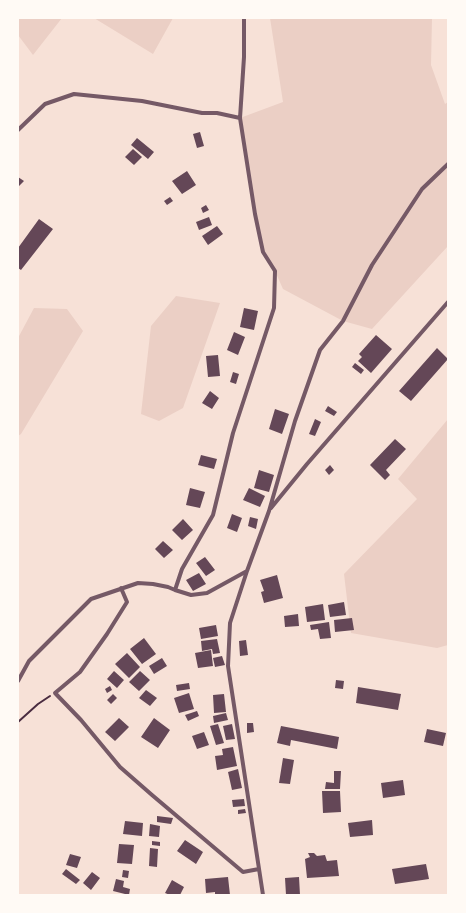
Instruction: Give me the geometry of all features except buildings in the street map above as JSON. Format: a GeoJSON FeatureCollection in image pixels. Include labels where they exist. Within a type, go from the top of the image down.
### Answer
{"type":"FeatureCollection","features":[{"type":"Feature","properties":{"kind":"street"},"geometry":{"type":"LineString","coordinates":[[175,590],[182,569],[213,515],[232,433],[274,308],[275,271],[263,252],[255,214],[240,118],[244,57],[244,18]]}},
{"type":"Feature","properties":{"kind":"street"},"geometry":{"type":"LineString","coordinates":[[18,130],[45,104],[74,94],[142,101],[202,113],[217,113],[240,118]]}},
{"type":"Feature","properties":{"kind":"street"},"geometry":{"type":"LineString","coordinates":[[263,895],[228,666],[230,623],[269,511],[295,421],[320,350],[343,321],[372,265],[422,189],[448,164]]}},
{"type":"Feature","properties":{"kind":"street"},"geometry":{"type":"LineString","coordinates":[[269,511],[307,464],[448,302]]}},
{"type":"Feature","properties":{"kind":"street"},"geometry":{"type":"LineString","coordinates":[[18,681],[29,661],[91,599],[138,583],[168,587],[191,595],[207,593],[247,571]]}},
{"type":"Feature","properties":{"kind":"street"},"geometry":{"type":"LineString","coordinates":[[121,588],[127,602],[107,634],[80,672],[54,693],[81,720],[120,767],[152,795],[243,872],[259,869]]}},
{"type":"Feature","properties":{"kind":"path"},"geometry":{"type":"LineString","coordinates":[[18,722],[38,704],[54,693]]}},
{"type":"Feature","properties":{"kind":"shaded area"},"geometry":{"type":"Polygon","coordinates":[[[18,18],[62,18],[33,55],[18,35],[18,18]]]}},
{"type":"Feature","properties":{"kind":"shaded area"},"geometry":{"type":"Polygon","coordinates":[[[94,18],[173,18],[153,54],[94,18]]]}},
{"type":"Feature","properties":{"kind":"shaded area"},"geometry":{"type":"Polygon","coordinates":[[[270,18],[432,18],[431,65],[445,104],[448,102],[448,246],[372,329],[343,321],[283,289],[275,271],[263,252],[240,118],[283,102],[270,18]]]}},
{"type":"Feature","properties":{"kind":"shaded area"},"geometry":{"type":"Polygon","coordinates":[[[176,296],[220,303],[183,408],[159,421],[141,414],[151,326],[176,296]]]}},
{"type":"Feature","properties":{"kind":"shaded area"},"geometry":{"type":"Polygon","coordinates":[[[34,308],[67,309],[83,331],[21,434],[18,436],[18,338],[34,308]]]}},
{"type":"Feature","properties":{"kind":"shaded area"},"geometry":{"type":"Polygon","coordinates":[[[448,419],[448,645],[437,648],[351,633],[344,574],[417,499],[398,479],[448,419]]]}}]}
